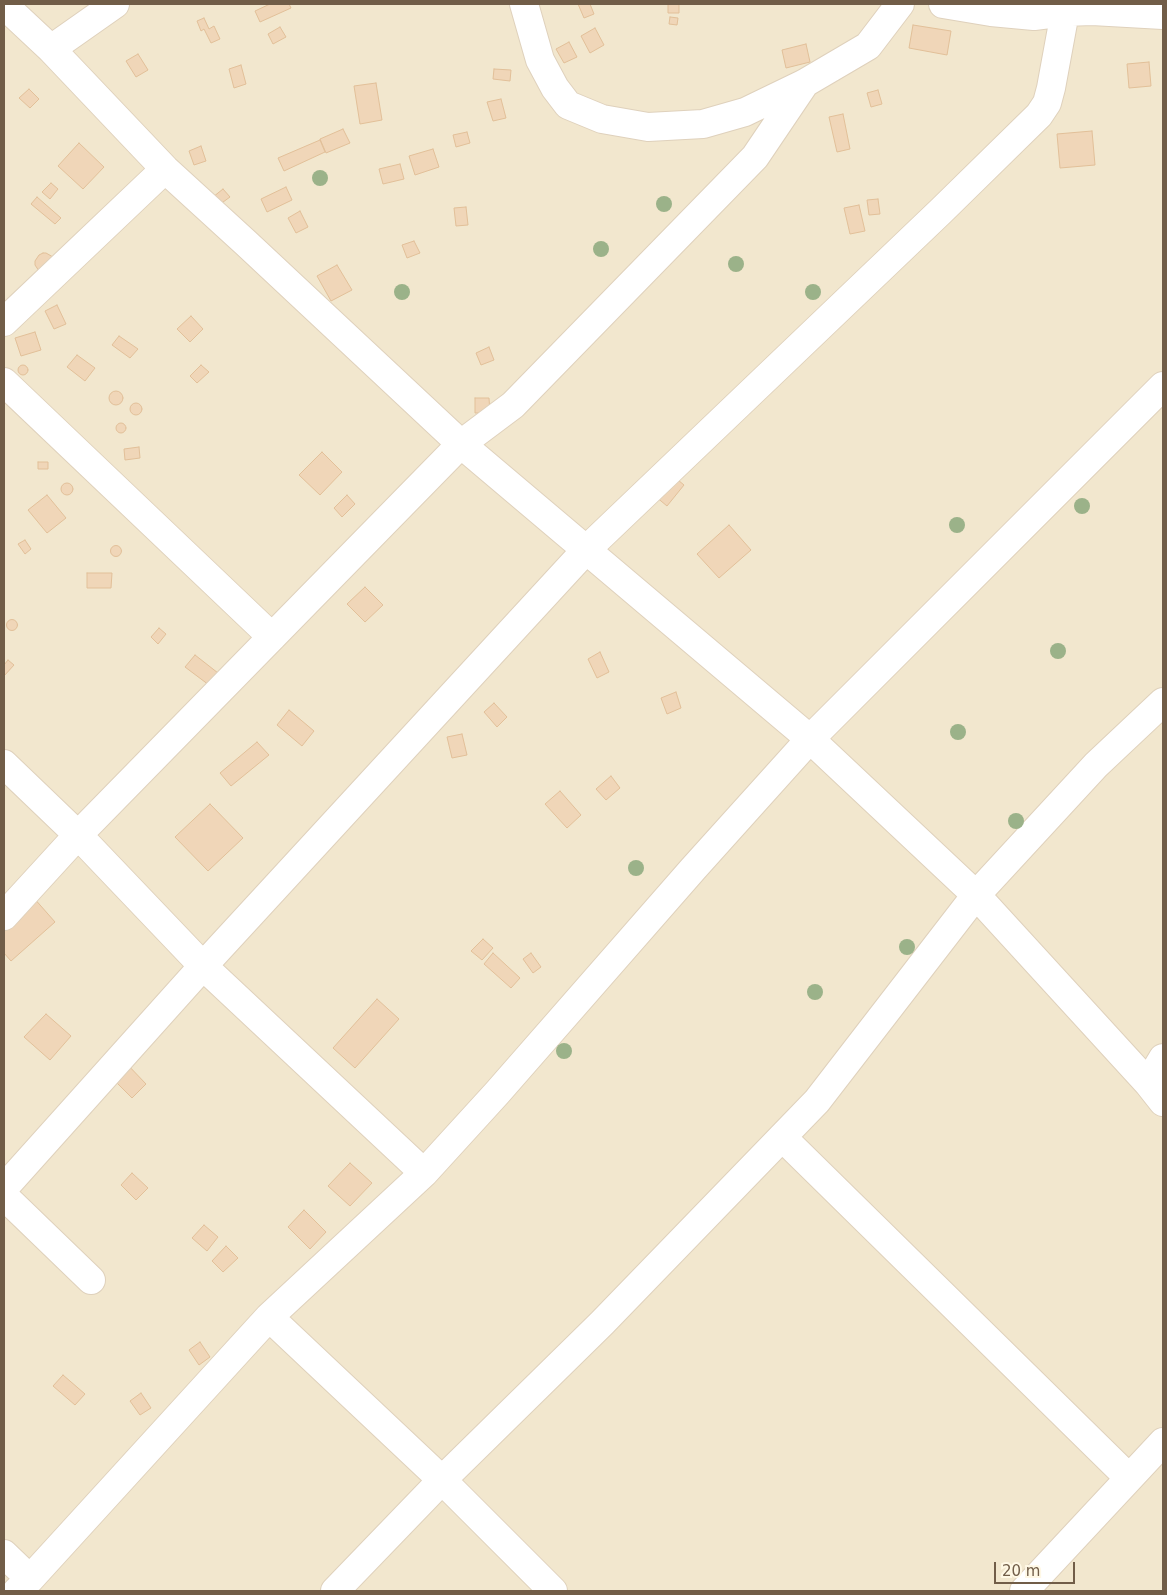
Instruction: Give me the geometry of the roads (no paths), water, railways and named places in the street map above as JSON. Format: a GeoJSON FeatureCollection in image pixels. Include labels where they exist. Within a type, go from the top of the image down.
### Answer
{"type":"FeatureCollection","features":[{"type":"Feature","properties":{"kind":"street"},"geometry":{"type":"LineString","coordinates":[[51,49],[115,4]]}},
{"type":"Feature","properties":{"kind":"street"},"geometry":{"type":"LineString","coordinates":[[524,4],[540,60],[555,88],[568,105],[602,119],[648,127],[703,124],[745,112],[805,83],[868,46],[900,4]]}},
{"type":"Feature","properties":{"kind":"street"},"geometry":{"type":"LineString","coordinates":[[943,4],[991,8],[1034,16],[1092,7],[1163,15]]}},
{"type":"Feature","properties":{"kind":"street"},"geometry":{"type":"LineString","coordinates":[[4,6],[51,49],[164,168],[246,242],[461,444],[810,739],[976,895],[1155,1093]]}},
{"type":"Feature","properties":{"kind":"street"},"geometry":{"type":"LineString","coordinates":[[4,1188],[203,966],[586,550],[1039,115],[1047,103],[1051,88],[1065,12]]}},
{"type":"Feature","properties":{"kind":"street"},"geometry":{"type":"LineString","coordinates":[[4,916],[78,835],[461,444],[513,405],[754,157],[805,83]]}},
{"type":"Feature","properties":{"kind":"street"},"geometry":{"type":"LineString","coordinates":[[4,322],[164,168]]}},
{"type":"Feature","properties":{"kind":"street"},"geometry":{"type":"LineString","coordinates":[[4,382],[272,637]]}},
{"type":"Feature","properties":{"kind":"street"},"geometry":{"type":"LineString","coordinates":[[4,1554],[23,1585],[269,1316],[424,1173],[810,739],[1163,386]]}},
{"type":"Feature","properties":{"kind":"street"},"geometry":{"type":"LineString","coordinates":[[335,1591],[442,1480],[602,1323],[817,1101],[976,895],[1096,765],[1163,702]]}},
{"type":"Feature","properties":{"kind":"street"},"geometry":{"type":"LineString","coordinates":[[4,764],[78,835],[203,966],[424,1173]]}},
{"type":"Feature","properties":{"kind":"street"},"geometry":{"type":"LineString","coordinates":[[1155,1093],[1163,1058]]}},
{"type":"Feature","properties":{"kind":"street"},"geometry":{"type":"LineString","coordinates":[[782,1137],[1130,1478]]}},
{"type":"Feature","properties":{"kind":"street"},"geometry":{"type":"LineString","coordinates":[[4,1196],[91,1280]]}},
{"type":"Feature","properties":{"kind":"street"},"geometry":{"type":"LineString","coordinates":[[269,1316],[442,1480],[553,1591]]}},
{"type":"Feature","properties":{"kind":"street"},"geometry":{"type":"LineString","coordinates":[[1024,1591],[1163,1442]]}}]}
